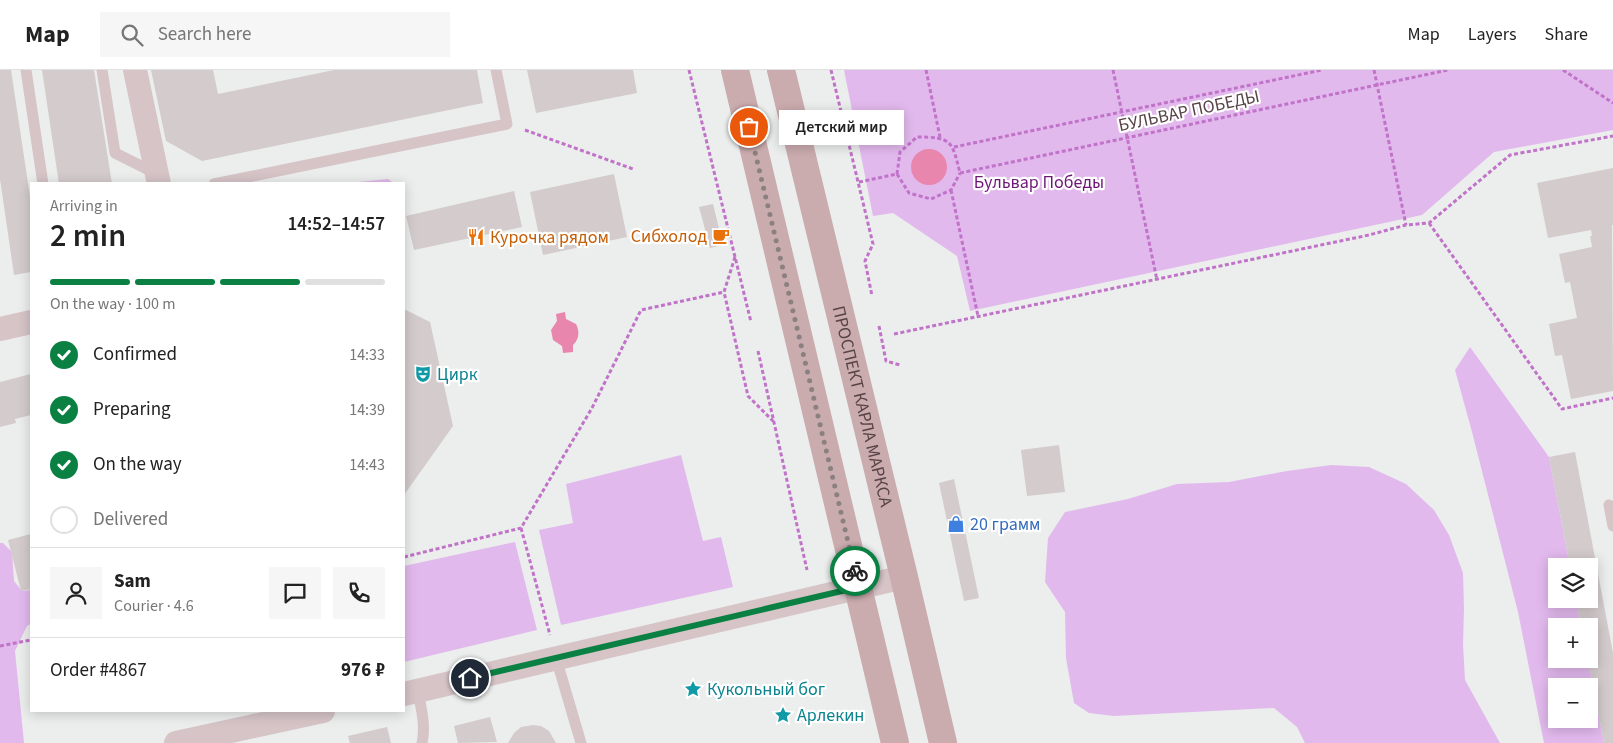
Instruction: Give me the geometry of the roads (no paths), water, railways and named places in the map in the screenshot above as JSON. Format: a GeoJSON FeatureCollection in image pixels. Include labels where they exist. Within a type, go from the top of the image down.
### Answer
{"type":"FeatureCollection","features":[{"type":"Feature","properties":{"kind":"main road"},"geometry":{"type":"LineString","coordinates":[[735,70],[895,743]]}},
{"type":"Feature","properties":{"kind":"main road","name":"ПРОСПЕКТ КАРЛА МАРКСА"},"geometry":{"type":"LineString","coordinates":[[781,70],[943,743]]}},
{"type":"Feature","properties":{"kind":"street"},"geometry":{"type":"LineString","coordinates":[[135,70],[158,179]]}},
{"type":"Feature","properties":{"kind":"street"},"geometry":{"type":"LineString","coordinates":[[0,329],[30,322]]}},
{"type":"Feature","properties":{"kind":"street"},"geometry":{"type":"LineString","coordinates":[[411,692],[904,577]]}},
{"type":"Feature","properties":{"kind":"street"},"geometry":{"type":"LineString","coordinates":[[176,743],[319,712]]}},
{"type":"Feature","properties":{"kind":"lane"},"geometry":{"type":"LineString","coordinates":[[26,70],[43,182]]}},
{"type":"Feature","properties":{"kind":"lane"},"geometry":{"type":"LineString","coordinates":[[102,70],[115,153],[158,179]]}},
{"type":"Feature","properties":{"kind":"lane"},"geometry":{"type":"LineString","coordinates":[[224,182],[507,124],[496,70]]}},
{"type":"Feature","properties":{"kind":"lane"},"geometry":{"type":"LineString","coordinates":[[1609,505],[1613,526]]}},
{"type":"Feature","properties":{"kind":"lane"},"geometry":{"type":"LineString","coordinates":[[556,658],[581,743]]}},
{"type":"Feature","properties":{"kind":"lane"},"geometry":{"type":"LineString","coordinates":[[411,692],[424,724],[422,743]]}},
{"type":"Feature","properties":{"kind":"place","name":"Детский мир"},"geometry":{"type":"Point","coordinates":[749,127]}},
{"type":"Feature","properties":{"kind":"place","name":"Сибхолод"},"geometry":{"type":"Point","coordinates":[721,236]}},
{"type":"Feature","properties":{"kind":"place","name":"Курочка рядом"},"geometry":{"type":"Point","coordinates":[476,237]}},
{"type":"Feature","properties":{"kind":"place","name":"Цирк"},"geometry":{"type":"Point","coordinates":[423,374]}},
{"type":"Feature","properties":{"kind":"place","name":"20 грамм"},"geometry":{"type":"Point","coordinates":[956,524]}},
{"type":"Feature","properties":{"kind":"place","name":"Кукольный бог"},"geometry":{"type":"Point","coordinates":[693,689]}},
{"type":"Feature","properties":{"kind":"place","name":"Арлекин"},"geometry":{"type":"Point","coordinates":[783,715]}},
{"type":"Feature","properties":{"kind":"park label","name":"Бульвар Победы"},"geometry":{"type":"Point","coordinates":[1039,182]}}]}
